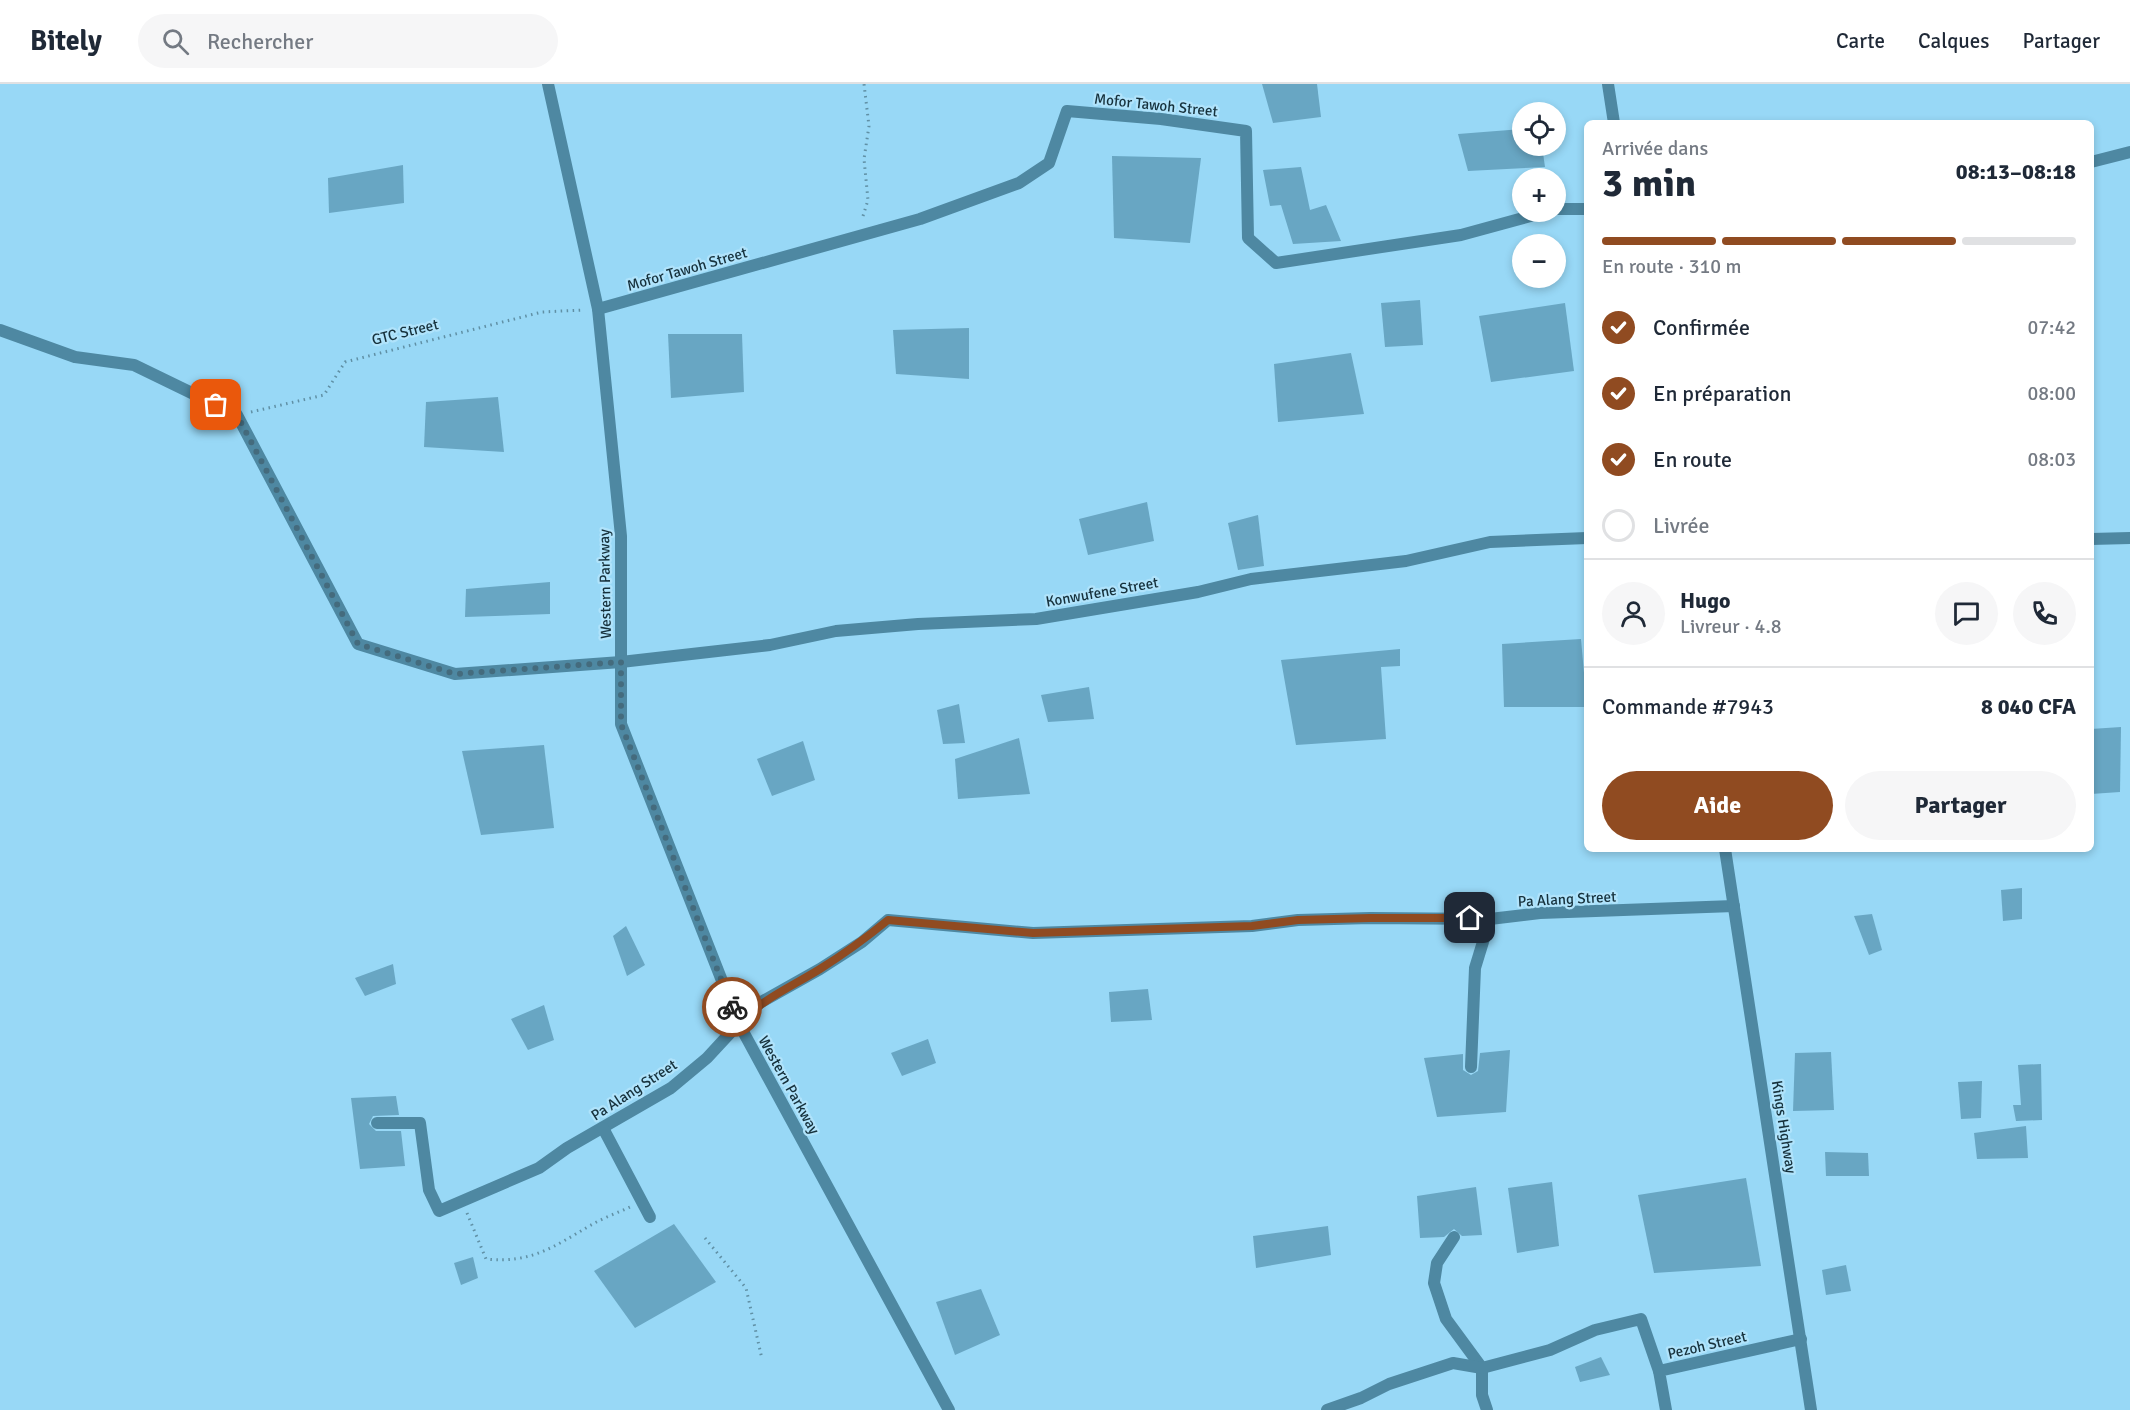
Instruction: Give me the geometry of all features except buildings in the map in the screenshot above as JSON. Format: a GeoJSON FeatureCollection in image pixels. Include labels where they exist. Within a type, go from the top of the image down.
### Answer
{"type":"FeatureCollection","features":[{"type":"Feature","properties":{"kind":"street","name":"Western Parkway"},"geometry":{"type":"LineString","coordinates":[[548,84],[598,309],[621,536],[621,724],[739,1024],[950,1410]]}},
{"type":"Feature","properties":{"kind":"street"},"geometry":{"type":"LineString","coordinates":[[1608,84],[1614,120]]}},
{"type":"Feature","properties":{"kind":"street","name":"Mofor Tawoh Street"},"geometry":{"type":"LineString","coordinates":[[598,309],[920,219],[1019,183],[1049,163],[1067,111],[1161,119],[1246,131],[1248,238],[1276,263],[1461,235],[1512,221]]}},
{"type":"Feature","properties":{"kind":"street"},"geometry":{"type":"LineString","coordinates":[[2094,161],[2130,152]]}},
{"type":"Feature","properties":{"kind":"street"},"geometry":{"type":"LineString","coordinates":[[1566,210],[1584,209]]}},
{"type":"Feature","properties":{"kind":"street"},"geometry":{"type":"LineString","coordinates":[[0,330],[75,357],[134,365],[237,415],[358,644],[455,674],[621,662]]}},
{"type":"Feature","properties":{"kind":"street","name":"Konwufene Street"},"geometry":{"type":"LineString","coordinates":[[621,662],[770,645],[836,632],[928,623],[1036,619],[1198,592],[1251,579],[1406,561],[1490,542],[1584,538]]}},
{"type":"Feature","properties":{"kind":"street"},"geometry":{"type":"LineString","coordinates":[[2094,539],[2130,538]]}},
{"type":"Feature","properties":{"kind":"street","name":"Kings Highway"},"geometry":{"type":"LineString","coordinates":[[1725,852],[1811,1410]]}},
{"type":"Feature","properties":{"kind":"street","name":"Pa Alang Street"},"geometry":{"type":"LineString","coordinates":[[378,1123],[420,1123],[429,1190],[439,1211],[539,1168],[671,1088],[707,1058],[756,1005],[828,964],[862,942],[888,920],[1033,933],[1252,926],[1349,919],[1490,919],[1540,913],[1734,906]]}},
{"type":"Feature","properties":{"kind":"street"},"geometry":{"type":"LineString","coordinates":[[1471,1067],[1475,968],[1490,919]]}},
{"type":"Feature","properties":{"kind":"street"},"geometry":{"type":"LineString","coordinates":[[603,1128],[650,1217]]}},
{"type":"Feature","properties":{"kind":"street"},"geometry":{"type":"LineString","coordinates":[[1454,1237],[1437,1263],[1434,1283],[1446,1319],[1482,1368],[1482,1395],[1486,1410]]}},
{"type":"Feature","properties":{"kind":"street"},"geometry":{"type":"LineString","coordinates":[[1327,1410],[1360,1404],[1389,1384],[1454,1364],[1482,1368],[1550,1350],[1595,1330],[1641,1319],[1659,1371]]}},
{"type":"Feature","properties":{"kind":"street","name":"Pezoh Street"},"geometry":{"type":"LineString","coordinates":[[1665,1410],[1659,1371],[1801,1339]]}},
{"type":"Feature","properties":{"kind":"path"},"geometry":{"type":"LineString","coordinates":[[863,216],[868,200],[864,159],[869,126],[864,84]]}},
{"type":"Feature","properties":{"kind":"path","name":"GTC Street"},"geometry":{"type":"LineString","coordinates":[[237,415],[324,395],[345,363],[542,312],[598,309]]}},
{"type":"Feature","properties":{"kind":"path"},"geometry":{"type":"LineString","coordinates":[[466,1200],[464,1208],[486,1259],[502,1261],[539,1254],[559,1245],[590,1225],[642,1201]]}},
{"type":"Feature","properties":{"kind":"path"},"geometry":{"type":"LineString","coordinates":[[705,1238],[746,1288],[762,1359]]}},
{"type":"Feature","properties":{"kind":"way so far"},"geometry":{"type":"LineString","coordinates":[[216,405],[237,415],[358,644],[455,674],[621,662],[621,724],[732,1007]]}},
{"type":"Feature","properties":{"kind":"route"},"geometry":{"type":"LineString","coordinates":[[732,1007],[739,1024],[756,1005],[862,942],[888,920],[1033,933],[1252,926],[1298,920],[1470,918]]}}]}
